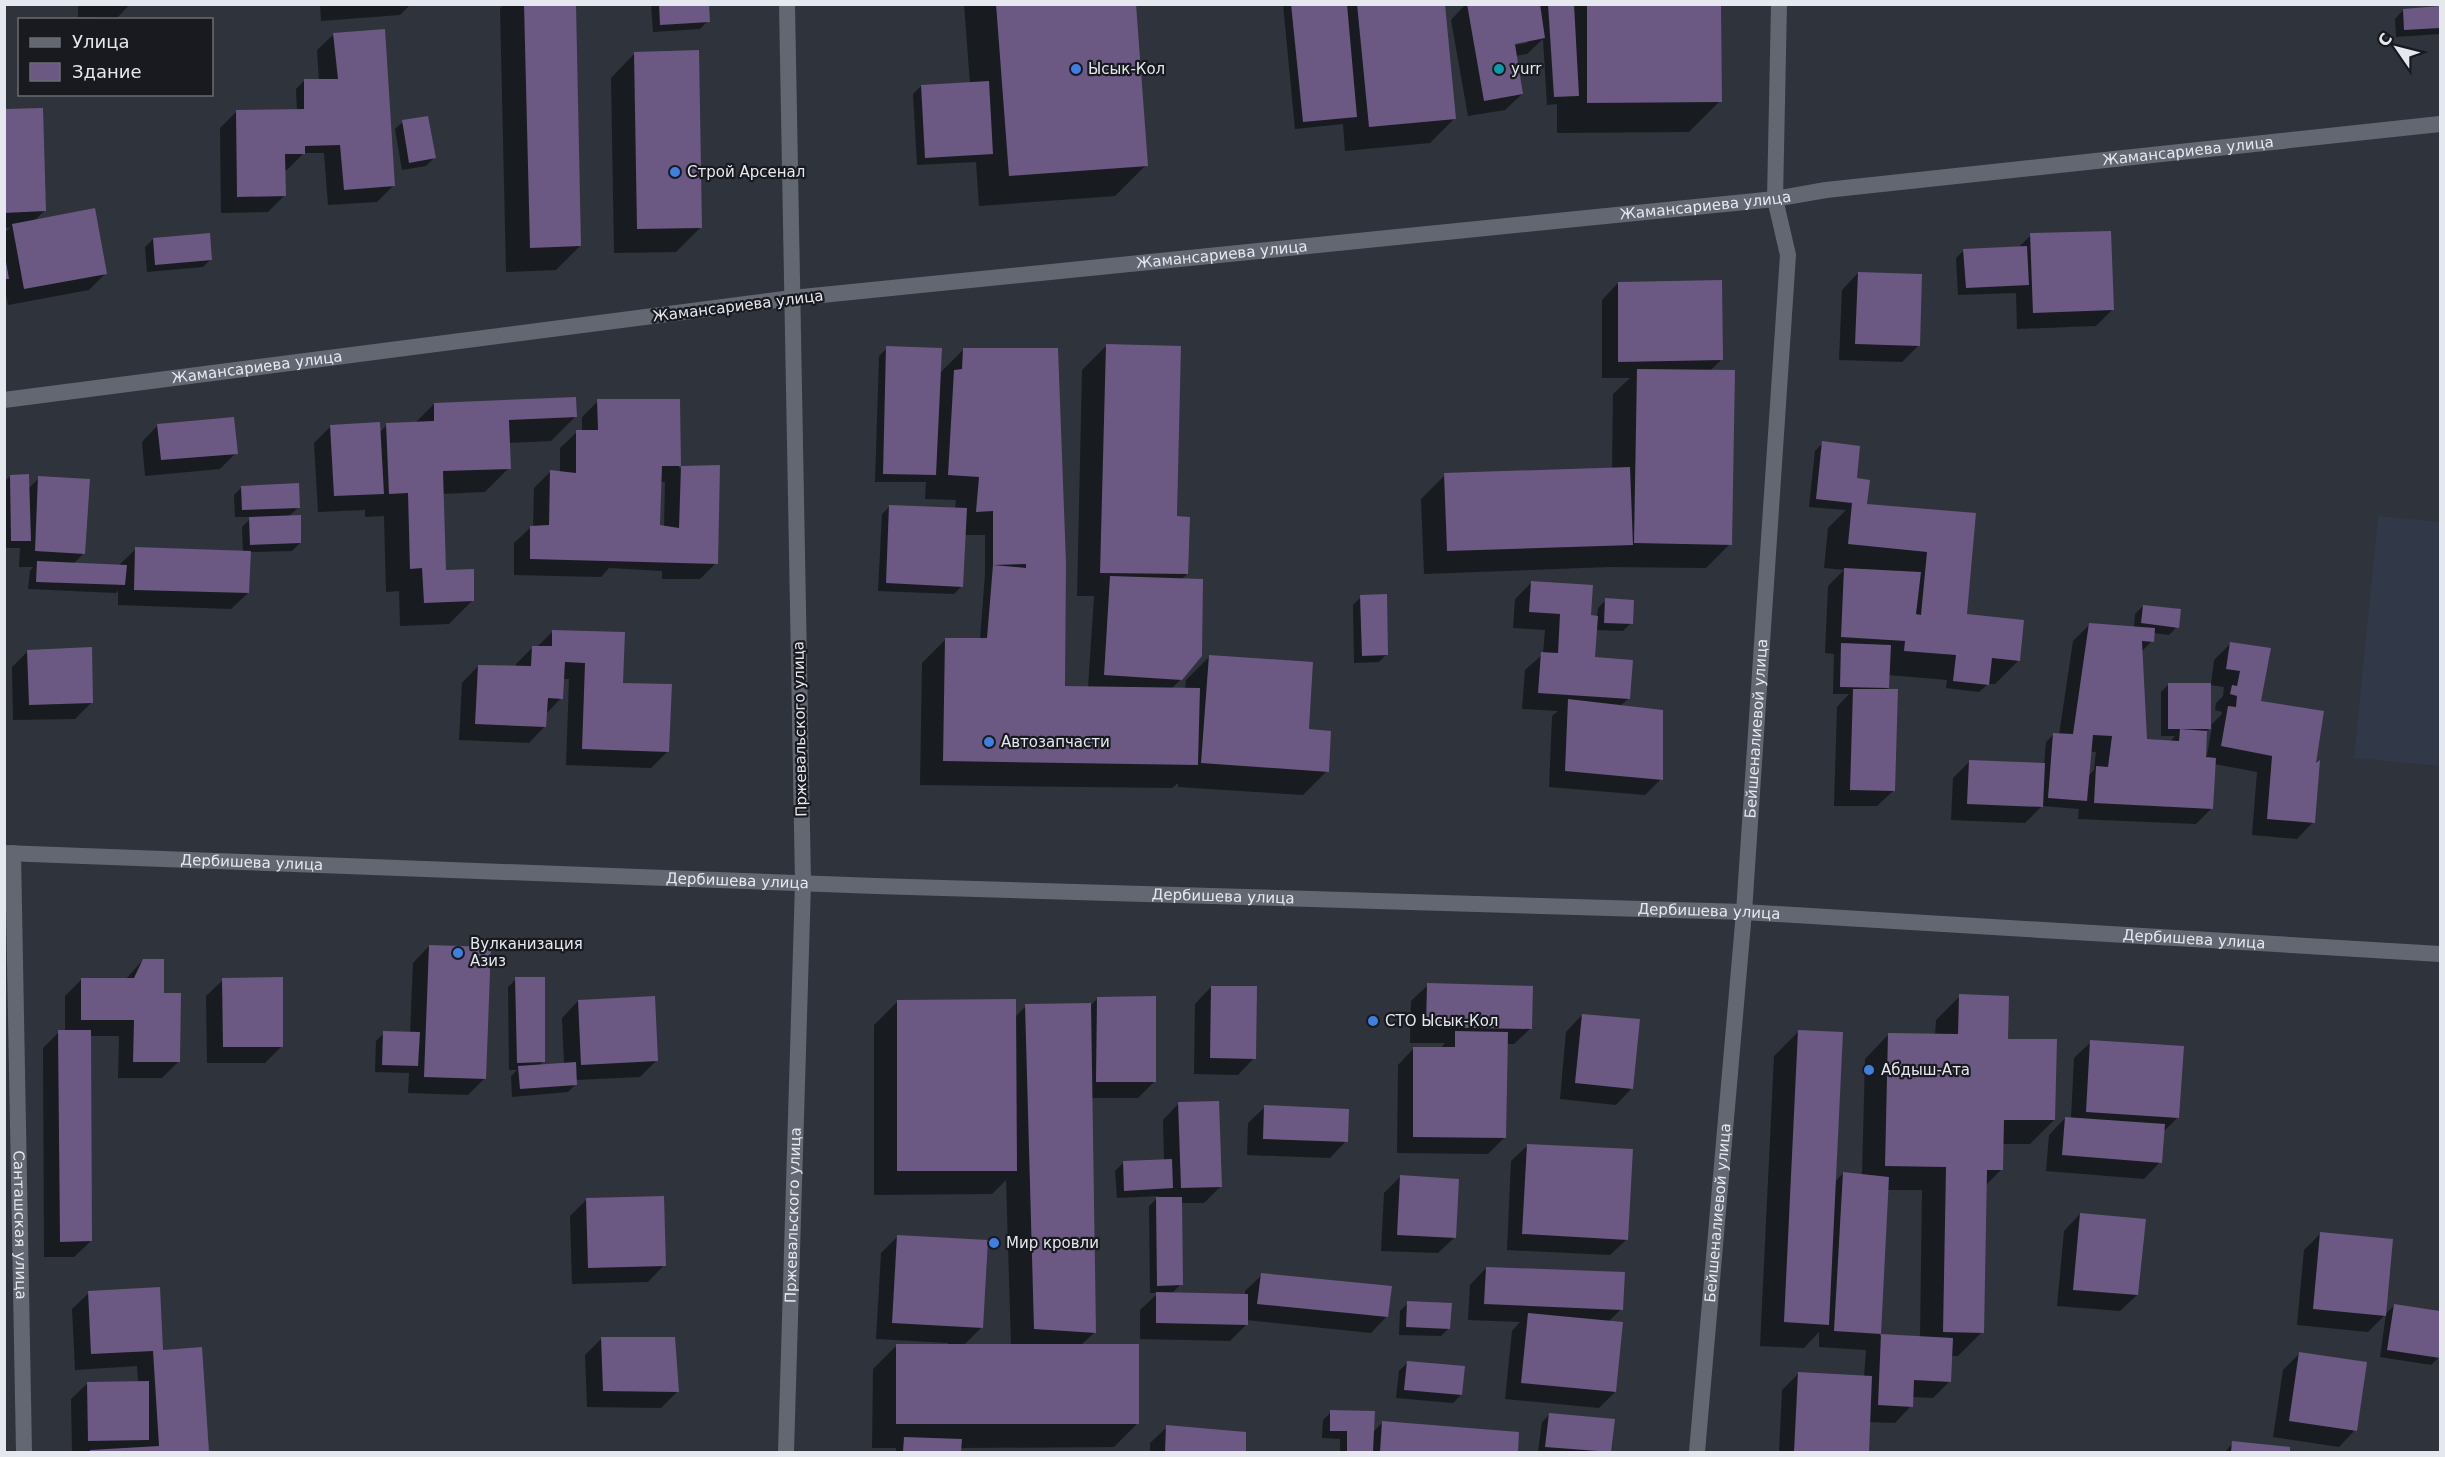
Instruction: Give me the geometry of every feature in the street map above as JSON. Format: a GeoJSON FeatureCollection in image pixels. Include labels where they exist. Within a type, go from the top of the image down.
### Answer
{"type":"FeatureCollection","features":[{"type":"Feature","properties":{"kind":"street","name":"Пржевальского улица"},"geometry":{"type":"LineString","coordinates":[[786,1452],[803,883],[787,4]]}},
{"type":"Feature","properties":{"kind":"street","name":"Бейшеналиевой улица"},"geometry":{"type":"LineString","coordinates":[[1697,1452],[1744,912],[1788,255],[1775,199],[1779,4]]}},
{"type":"Feature","properties":{"kind":"street","name":"Жамансариева улица"},"geometry":{"type":"LineString","coordinates":[[4,400],[792,298],[1775,199],[1838,188],[2440,124]]}},
{"type":"Feature","properties":{"kind":"street","name":"Дербишева улица"},"geometry":{"type":"LineString","coordinates":[[9,853],[803,883],[1744,912],[2440,954]]}},
{"type":"Feature","properties":{"kind":"street","name":"Санташская улица"},"geometry":{"type":"LineString","coordinates":[[9,853],[24,1452]]}},
{"type":"Feature","properties":{"kind":"shaded area"},"geometry":{"type":"Polygon","coordinates":[[[2378,516],[2440,522],[2440,766],[2354,758],[2378,516]]]}},
{"type":"Feature","properties":{"kind":"building"},"geometry":{"type":"Polygon","coordinates":[[[524,4],[576,4],[581,246],[530,248],[524,4]]]}},
{"type":"Feature","properties":{"kind":"building"},"geometry":{"type":"Polygon","coordinates":[[[659,4],[709,4],[710,22],[660,25],[659,4]]]}},
{"type":"Feature","properties":{"kind":"building"},"geometry":{"type":"Polygon","coordinates":[[[996,4],[1136,4],[1148,166],[1009,176],[996,4]]]}},
{"type":"Feature","properties":{"kind":"building"},"geometry":{"type":"Polygon","coordinates":[[[1291,4],[1347,4],[1357,117],[1303,122],[1291,4]]]}},
{"type":"Feature","properties":{"kind":"building"},"geometry":{"type":"Polygon","coordinates":[[[1357,4],[1445,4],[1456,119],[1369,127],[1357,4]]]}},
{"type":"Feature","properties":{"kind":"building","name":"yurr"},"geometry":{"type":"Polygon","coordinates":[[[1467,4],[1540,4],[1545,38],[1515,44],[1523,94],[1484,101],[1467,4]]]}},
{"type":"Feature","properties":{"kind":"building"},"geometry":{"type":"Polygon","coordinates":[[[1548,4],[1574,4],[1579,96],[1554,97],[1548,4]]]}},
{"type":"Feature","properties":{"kind":"building"},"geometry":{"type":"Polygon","coordinates":[[[1587,4],[1721,4],[1722,102],[1587,103],[1587,4]]]}},
{"type":"Feature","properties":{"kind":"building"},"geometry":{"type":"Polygon","coordinates":[[[2440,6],[2440,28],[2404,30],[2403,9],[2440,6]]]}},
{"type":"Feature","properties":{"kind":"building"},"geometry":{"type":"Polygon","coordinates":[[[385,29],[395,186],[344,190],[340,145],[305,146],[305,154],[285,154],[286,196],[237,197],[236,110],[304,109],[304,79],[338,79],[333,33],[385,29]]]}},
{"type":"Feature","properties":{"kind":"building"},"geometry":{"type":"Polygon","coordinates":[[[699,50],[702,228],[637,229],[634,52],[699,50]]]}},
{"type":"Feature","properties":{"kind":"building"},"geometry":{"type":"Polygon","coordinates":[[[989,81],[993,154],[925,158],[921,85],[989,81]]]}},
{"type":"Feature","properties":{"kind":"building"},"geometry":{"type":"Polygon","coordinates":[[[43,108],[46,211],[4,213],[4,109],[43,108]]]}},
{"type":"Feature","properties":{"kind":"building"},"geometry":{"type":"Polygon","coordinates":[[[428,116],[436,158],[409,163],[402,120],[428,116]]]}},
{"type":"Feature","properties":{"kind":"building"},"geometry":{"type":"Polygon","coordinates":[[[95,208],[107,274],[24,289],[12,224],[95,208]]]}},
{"type":"Feature","properties":{"kind":"building"},"geometry":{"type":"Polygon","coordinates":[[[2111,231],[2114,310],[2033,313],[2030,233],[2111,231]]]}},
{"type":"Feature","properties":{"kind":"building"},"geometry":{"type":"Polygon","coordinates":[[[210,233],[212,260],[155,265],[153,238],[210,233]]]}},
{"type":"Feature","properties":{"kind":"building"},"geometry":{"type":"Polygon","coordinates":[[[2027,246],[2029,285],[1966,288],[1963,249],[2027,246]]]}},
{"type":"Feature","properties":{"kind":"building"},"geometry":{"type":"Polygon","coordinates":[[[4,250],[9,279],[4,279],[4,250]]]}},
{"type":"Feature","properties":{"kind":"building"},"geometry":{"type":"Polygon","coordinates":[[[1858,272],[1922,274],[1920,346],[1855,344],[1858,272]]]}},
{"type":"Feature","properties":{"kind":"building"},"geometry":{"type":"Polygon","coordinates":[[[1722,280],[1723,360],[1618,362],[1618,282],[1722,280]]]}},
{"type":"Feature","properties":{"kind":"building"},"geometry":{"type":"Polygon","coordinates":[[[1106,344],[1181,346],[1177,516],[1190,517],[1188,574],[1100,573],[1106,344]]]}},
{"type":"Feature","properties":{"kind":"building"},"geometry":{"type":"Polygon","coordinates":[[[886,346],[942,348],[936,475],[883,474],[886,346]]]}},
{"type":"Feature","properties":{"kind":"building"},"geometry":{"type":"Polygon","coordinates":[[[963,348],[1058,348],[1066,563],[1065,686],[1200,688],[1198,765],[943,761],[945,638],[987,638],[993,565],[993,511],[976,512],[979,477],[948,475],[954,370],[962,369],[963,348]],[[1026,564],[993,565],[1026,568],[1026,564]]]}},
{"type":"Feature","properties":{"kind":"building"},"geometry":{"type":"Polygon","coordinates":[[[1637,369],[1735,370],[1732,545],[1634,543],[1637,369]]]}},
{"type":"Feature","properties":{"kind":"building"},"geometry":{"type":"Polygon","coordinates":[[[576,397],[577,417],[509,420],[511,469],[443,471],[446,570],[474,569],[474,601],[424,603],[422,568],[410,569],[408,493],[389,494],[386,423],[434,421],[434,403],[576,397]]]}},
{"type":"Feature","properties":{"kind":"building"},"geometry":{"type":"Polygon","coordinates":[[[597,399],[680,399],[681,466],[720,465],[718,564],[530,559],[530,526],[549,525],[550,470],[576,473],[576,430],[598,430],[597,399]],[[662,466],[660,525],[679,528],[681,466],[662,466]]]}},
{"type":"Feature","properties":{"kind":"building"},"geometry":{"type":"Polygon","coordinates":[[[234,417],[238,454],[161,460],[157,424],[234,417]]]}},
{"type":"Feature","properties":{"kind":"building"},"geometry":{"type":"Polygon","coordinates":[[[380,422],[384,494],[334,496],[330,425],[380,422]]]}},
{"type":"Feature","properties":{"kind":"building"},"geometry":{"type":"Polygon","coordinates":[[[1822,441],[1860,446],[1857,478],[1870,480],[1867,504],[1976,513],[1967,614],[2024,620],[2020,661],[1992,658],[1989,685],[1953,681],[1956,655],[1904,651],[1905,641],[1841,637],[1844,568],[1921,572],[1916,614],[1921,615],[1927,552],[1848,544],[1852,503],[1816,499],[1822,441]]]}},
{"type":"Feature","properties":{"kind":"building"},"geometry":{"type":"Polygon","coordinates":[[[1630,467],[1633,545],[1447,551],[1444,473],[1630,467]]]}},
{"type":"Feature","properties":{"kind":"building"},"geometry":{"type":"Polygon","coordinates":[[[29,474],[31,541],[11,541],[10,475],[29,474]]]}},
{"type":"Feature","properties":{"kind":"building"},"geometry":{"type":"Polygon","coordinates":[[[38,476],[90,479],[85,554],[35,551],[38,476]]]}},
{"type":"Feature","properties":{"kind":"building"},"geometry":{"type":"Polygon","coordinates":[[[299,483],[300,508],[242,510],[241,486],[299,483]]]}},
{"type":"Feature","properties":{"kind":"building"},"geometry":{"type":"Polygon","coordinates":[[[889,505],[967,508],[963,587],[886,583],[889,505]]]}},
{"type":"Feature","properties":{"kind":"building"},"geometry":{"type":"Polygon","coordinates":[[[301,515],[301,543],[250,545],[249,517],[301,515]]]}},
{"type":"Feature","properties":{"kind":"building"},"geometry":{"type":"Polygon","coordinates":[[[135,547],[251,551],[249,593],[134,590],[135,547]]]}},
{"type":"Feature","properties":{"kind":"building"},"geometry":{"type":"Polygon","coordinates":[[[37,561],[127,565],[125,585],[36,582],[37,561]]]}},
{"type":"Feature","properties":{"kind":"building"},"geometry":{"type":"Polygon","coordinates":[[[1110,576],[1203,579],[1202,656],[1182,680],[1104,675],[1110,576]]]}},
{"type":"Feature","properties":{"kind":"building"},"geometry":{"type":"Polygon","coordinates":[[[1531,581],[1593,585],[1591,615],[1598,616],[1595,657],[1633,660],[1630,699],[1538,693],[1541,652],[1558,653],[1560,614],[1529,612],[1531,581]]]}},
{"type":"Feature","properties":{"kind":"building"},"geometry":{"type":"Polygon","coordinates":[[[1387,594],[1388,655],[1362,656],[1360,595],[1387,594]]]}},
{"type":"Feature","properties":{"kind":"building"},"geometry":{"type":"Polygon","coordinates":[[[1605,598],[1634,600],[1633,624],[1604,623],[1605,598]]]}},
{"type":"Feature","properties":{"kind":"building"},"geometry":{"type":"Polygon","coordinates":[[[2143,605],[2181,609],[2179,628],[2141,623],[2143,605]]]}},
{"type":"Feature","properties":{"kind":"building"},"geometry":{"type":"Polygon","coordinates":[[[2089,623],[2155,628],[2154,642],[2142,641],[2147,739],[2179,741],[2180,729],[2207,731],[2206,757],[2216,758],[2213,809],[2094,803],[2096,766],[2108,767],[2112,736],[2093,735],[2087,801],[2048,798],[2053,733],[2073,734],[2089,623]]]}},
{"type":"Feature","properties":{"kind":"building"},"geometry":{"type":"Polygon","coordinates":[[[552,630],[625,632],[623,683],[672,684],[669,752],[582,749],[585,663],[565,662],[563,699],[548,698],[546,727],[475,724],[478,665],[531,666],[532,646],[552,646],[552,630]]]}},
{"type":"Feature","properties":{"kind":"building"},"geometry":{"type":"Polygon","coordinates":[[[2230,642],[2271,648],[2261,701],[2324,711],[2316,763],[2320,760],[2315,823],[2267,819],[2272,756],[2221,746],[2228,706],[2236,707],[2237,696],[2230,694],[2232,685],[2237,686],[2240,671],[2226,669],[2230,642]]]}},
{"type":"Feature","properties":{"kind":"building"},"geometry":{"type":"Polygon","coordinates":[[[1841,643],[1891,645],[1889,688],[1840,687],[1841,643]]]}},
{"type":"Feature","properties":{"kind":"building"},"geometry":{"type":"Polygon","coordinates":[[[92,647],[93,703],[29,705],[27,650],[92,647]]]}},
{"type":"Feature","properties":{"kind":"building"},"geometry":{"type":"Polygon","coordinates":[[[1209,655],[1313,662],[1309,729],[1331,731],[1329,772],[1201,763],[1209,655]]]}},
{"type":"Feature","properties":{"kind":"building"},"geometry":{"type":"Polygon","coordinates":[[[2168,683],[2211,683],[2211,729],[2168,729],[2168,683]]]}},
{"type":"Feature","properties":{"kind":"building"},"geometry":{"type":"Polygon","coordinates":[[[1853,689],[1898,689],[1895,791],[1850,790],[1853,689]]]}},
{"type":"Feature","properties":{"kind":"building"},"geometry":{"type":"Polygon","coordinates":[[[1568,699],[1663,710],[1663,780],[1565,771],[1568,699]]]}},
{"type":"Feature","properties":{"kind":"building"},"geometry":{"type":"Polygon","coordinates":[[[1969,760],[2045,763],[2043,807],[1967,804],[1969,760]]]}},
{"type":"Feature","properties":{"kind":"building"},"geometry":{"type":"Polygon","coordinates":[[[429,945],[491,947],[486,1079],[424,1077],[429,945]]]}},
{"type":"Feature","properties":{"kind":"building"},"geometry":{"type":"Polygon","coordinates":[[[143,959],[164,959],[164,993],[181,993],[180,1062],[133,1062],[134,1020],[81,1020],[81,978],[134,978],[143,959]]]}},
{"type":"Feature","properties":{"kind":"building"},"geometry":{"type":"Polygon","coordinates":[[[283,977],[283,1047],[223,1047],[222,978],[283,977]]]}},
{"type":"Feature","properties":{"kind":"building"},"geometry":{"type":"Polygon","coordinates":[[[515,977],[545,977],[545,1062],[517,1063],[515,977]]]}},
{"type":"Feature","properties":{"kind":"building"},"geometry":{"type":"Polygon","coordinates":[[[1427,983],[1533,986],[1532,1029],[1426,1027],[1427,983]]]}},
{"type":"Feature","properties":{"kind":"building"},"geometry":{"type":"Polygon","coordinates":[[[1211,986],[1257,986],[1256,1059],[1210,1058],[1211,986]]]}},
{"type":"Feature","properties":{"kind":"building"},"geometry":{"type":"Polygon","coordinates":[[[1959,994],[2009,996],[2008,1039],[2057,1039],[2055,1120],[2004,1120],[2003,1170],[1987,1170],[1984,1333],[1943,1332],[1946,1167],[1885,1166],[1888,1033],[1958,1034],[1959,994]]]}},
{"type":"Feature","properties":{"kind":"building"},"geometry":{"type":"Polygon","coordinates":[[[655,996],[658,1061],[581,1065],[578,1000],[655,996]]]}},
{"type":"Feature","properties":{"kind":"building"},"geometry":{"type":"Polygon","coordinates":[[[1156,996],[1156,1082],[1096,1082],[1097,997],[1156,996]]]}},
{"type":"Feature","properties":{"kind":"building"},"geometry":{"type":"Polygon","coordinates":[[[1016,999],[1017,1171],[897,1171],[897,1000],[1016,999]]]}},
{"type":"Feature","properties":{"kind":"building"},"geometry":{"type":"Polygon","coordinates":[[[1091,1003],[1096,1333],[1034,1329],[1025,1004],[1091,1003]]]}},
{"type":"Feature","properties":{"kind":"building"},"geometry":{"type":"Polygon","coordinates":[[[1582,1014],[1640,1019],[1633,1089],[1575,1083],[1582,1014]]]}},
{"type":"Feature","properties":{"kind":"building"},"geometry":{"type":"Polygon","coordinates":[[[58,1030],[91,1030],[92,1241],[60,1242],[58,1030]]]}},
{"type":"Feature","properties":{"kind":"building"},"geometry":{"type":"Polygon","coordinates":[[[1798,1030],[1843,1032],[1829,1325],[1784,1322],[1798,1030]]]}},
{"type":"Feature","properties":{"kind":"building"},"geometry":{"type":"Polygon","coordinates":[[[383,1031],[420,1032],[418,1066],[382,1065],[383,1031]]]}},
{"type":"Feature","properties":{"kind":"building"},"geometry":{"type":"Polygon","coordinates":[[[1455,1031],[1508,1032],[1506,1138],[1413,1137],[1413,1047],[1455,1047],[1455,1031]]]}},
{"type":"Feature","properties":{"kind":"building"},"geometry":{"type":"Polygon","coordinates":[[[2090,1040],[2184,1046],[2179,1118],[2086,1112],[2090,1040]]]}},
{"type":"Feature","properties":{"kind":"building"},"geometry":{"type":"Polygon","coordinates":[[[576,1062],[577,1085],[520,1089],[518,1066],[576,1062]]]}},
{"type":"Feature","properties":{"kind":"building"},"geometry":{"type":"Polygon","coordinates":[[[1219,1101],[1222,1187],[1181,1188],[1178,1102],[1219,1101]]]}},
{"type":"Feature","properties":{"kind":"building"},"geometry":{"type":"Polygon","coordinates":[[[1264,1105],[1349,1109],[1348,1142],[1263,1139],[1264,1105]]]}},
{"type":"Feature","properties":{"kind":"building"},"geometry":{"type":"Polygon","coordinates":[[[2065,1117],[2165,1124],[2162,1163],[2062,1155],[2065,1117]]]}},
{"type":"Feature","properties":{"kind":"building"},"geometry":{"type":"Polygon","coordinates":[[[1527,1144],[1633,1149],[1628,1240],[1522,1234],[1527,1144]]]}},
{"type":"Feature","properties":{"kind":"building"},"geometry":{"type":"Polygon","coordinates":[[[1172,1159],[1173,1188],[1124,1191],[1123,1161],[1172,1159]]]}},
{"type":"Feature","properties":{"kind":"building"},"geometry":{"type":"Polygon","coordinates":[[[1843,1172],[1889,1177],[1881,1334],[1834,1331],[1843,1172]]]}},
{"type":"Feature","properties":{"kind":"building"},"geometry":{"type":"Polygon","coordinates":[[[1400,1175],[1459,1179],[1456,1238],[1397,1235],[1400,1175]]]}},
{"type":"Feature","properties":{"kind":"building"},"geometry":{"type":"Polygon","coordinates":[[[664,1196],[666,1266],[588,1268],[586,1198],[664,1196]]]}},
{"type":"Feature","properties":{"kind":"building"},"geometry":{"type":"Polygon","coordinates":[[[1156,1197],[1182,1197],[1183,1285],[1157,1286],[1156,1197]]]}},
{"type":"Feature","properties":{"kind":"building"},"geometry":{"type":"Polygon","coordinates":[[[2080,1213],[2146,1219],[2138,1295],[2073,1290],[2080,1213]]]}},
{"type":"Feature","properties":{"kind":"building"},"geometry":{"type":"Polygon","coordinates":[[[2320,1232],[2393,1239],[2386,1316],[2313,1309],[2320,1232]]]}},
{"type":"Feature","properties":{"kind":"building"},"geometry":{"type":"Polygon","coordinates":[[[897,1235],[988,1240],[983,1328],[892,1323],[897,1235]]]}},
{"type":"Feature","properties":{"kind":"building"},"geometry":{"type":"Polygon","coordinates":[[[1486,1267],[1625,1272],[1623,1310],[1484,1304],[1486,1267]]]}},
{"type":"Feature","properties":{"kind":"building"},"geometry":{"type":"Polygon","coordinates":[[[1261,1273],[1392,1286],[1388,1317],[1257,1304],[1261,1273]]]}},
{"type":"Feature","properties":{"kind":"building"},"geometry":{"type":"Polygon","coordinates":[[[160,1287],[163,1350],[202,1347],[209,1452],[90,1452],[90,1450],[159,1446],[153,1351],[91,1354],[88,1291],[160,1287]]]}},
{"type":"Feature","properties":{"kind":"building"},"geometry":{"type":"Polygon","coordinates":[[[1156,1292],[1248,1294],[1248,1325],[1156,1323],[1156,1292]]]}},
{"type":"Feature","properties":{"kind":"building"},"geometry":{"type":"Polygon","coordinates":[[[1407,1301],[1452,1303],[1450,1329],[1406,1327],[1407,1301]]]}},
{"type":"Feature","properties":{"kind":"building"},"geometry":{"type":"Polygon","coordinates":[[[2394,1304],[2440,1311],[2440,1358],[2387,1350],[2394,1304]]]}},
{"type":"Feature","properties":{"kind":"building"},"geometry":{"type":"Polygon","coordinates":[[[1528,1313],[1623,1322],[1616,1392],[1521,1383],[1528,1313]]]}},
{"type":"Feature","properties":{"kind":"building"},"geometry":{"type":"Polygon","coordinates":[[[1881,1334],[1953,1338],[1951,1382],[1914,1380],[1913,1407],[1878,1405],[1881,1334]]]}},
{"type":"Feature","properties":{"kind":"building"},"geometry":{"type":"Polygon","coordinates":[[[601,1337],[675,1337],[679,1392],[603,1391],[601,1337]]]}},
{"type":"Feature","properties":{"kind":"building"},"geometry":{"type":"Polygon","coordinates":[[[896,1344],[1139,1344],[1139,1424],[896,1424],[896,1344]]]}},
{"type":"Feature","properties":{"kind":"building"},"geometry":{"type":"Polygon","coordinates":[[[2299,1352],[2367,1362],[2357,1431],[2289,1421],[2299,1352]]]}},
{"type":"Feature","properties":{"kind":"building"},"geometry":{"type":"Polygon","coordinates":[[[1407,1361],[1465,1366],[1462,1395],[1404,1390],[1407,1361]]]}},
{"type":"Feature","properties":{"kind":"building"},"geometry":{"type":"Polygon","coordinates":[[[1798,1372],[1872,1376],[1869,1452],[1794,1452],[1798,1372]]]}},
{"type":"Feature","properties":{"kind":"building"},"geometry":{"type":"Polygon","coordinates":[[[149,1381],[149,1440],[88,1441],[87,1382],[149,1381]]]}},
{"type":"Feature","properties":{"kind":"building"},"geometry":{"type":"Polygon","coordinates":[[[1330,1410],[1375,1411],[1373,1452],[1347,1452],[1347,1431],[1330,1431],[1330,1410]]]}},
{"type":"Feature","properties":{"kind":"building"},"geometry":{"type":"Polygon","coordinates":[[[1549,1413],[1615,1419],[1611,1452],[1545,1447],[1549,1413]]]}},
{"type":"Feature","properties":{"kind":"building"},"geometry":{"type":"Polygon","coordinates":[[[1382,1421],[1519,1432],[1518,1452],[1380,1452],[1382,1421]]]}},
{"type":"Feature","properties":{"kind":"building"},"geometry":{"type":"Polygon","coordinates":[[[1166,1425],[1246,1432],[1246,1452],[1165,1452],[1166,1425]]]}},
{"type":"Feature","properties":{"kind":"building"},"geometry":{"type":"Polygon","coordinates":[[[904,1437],[962,1439],[961,1452],[903,1452],[904,1437]]]}},
{"type":"Feature","properties":{"kind":"building"},"geometry":{"type":"Polygon","coordinates":[[[2232,1441],[2290,1447],[2290,1452],[2231,1452],[2232,1441]]]}},
{"type":"Feature","properties":{"kind":"place","name":"Ысык-Кол"},"geometry":{"type":"Point","coordinates":[1076,69]}},
{"type":"Feature","properties":{"kind":"place","name":"yurr"},"geometry":{"type":"Point","coordinates":[1499,69]}},
{"type":"Feature","properties":{"kind":"place","name":"Строй Арсенал"},"geometry":{"type":"Point","coordinates":[675,172]}},
{"type":"Feature","properties":{"kind":"place","name":"Автозапчасти"},"geometry":{"type":"Point","coordinates":[989,742]}},
{"type":"Feature","properties":{"kind":"place","name":"Вулканизация Азиз"},"geometry":{"type":"Point","coordinates":[458,953]}},
{"type":"Feature","properties":{"kind":"place","name":"СТО Ысык-Кол"},"geometry":{"type":"Point","coordinates":[1373,1021]}},
{"type":"Feature","properties":{"kind":"place","name":"Абдыш-Ата"},"geometry":{"type":"Point","coordinates":[1869,1070]}},
{"type":"Feature","properties":{"kind":"place","name":"Мир кровли"},"geometry":{"type":"Point","coordinates":[994,1243]}}]}
